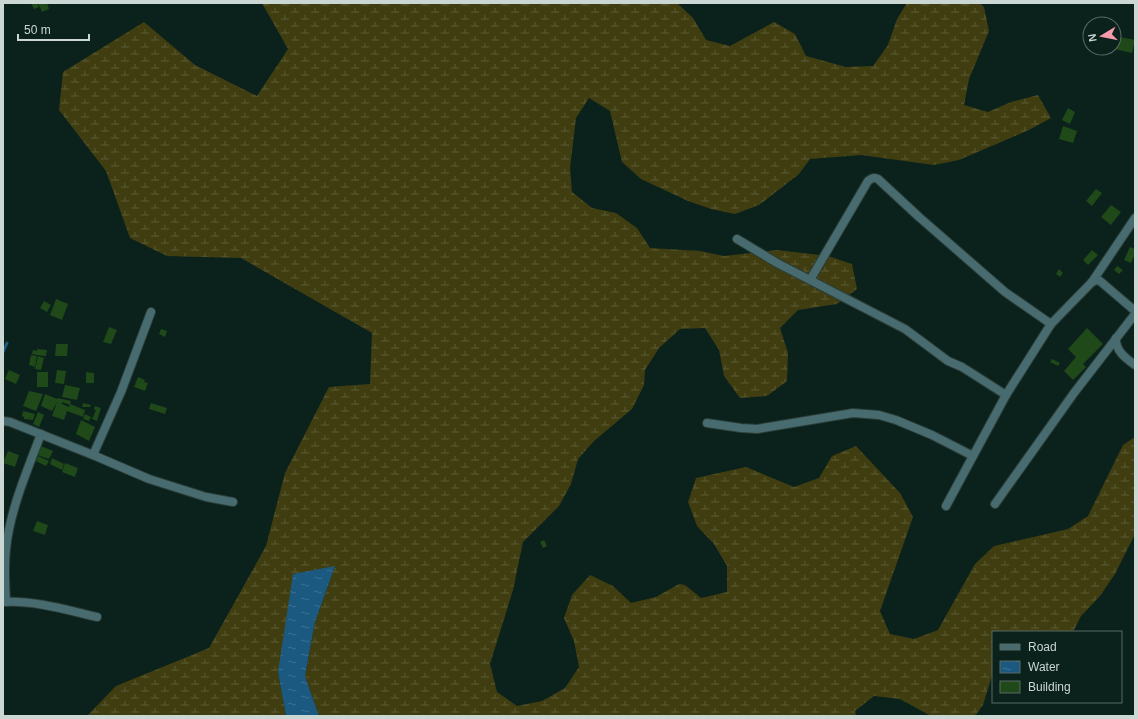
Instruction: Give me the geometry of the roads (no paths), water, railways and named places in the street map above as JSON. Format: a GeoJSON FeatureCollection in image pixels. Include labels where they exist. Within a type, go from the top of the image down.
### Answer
{"type":"FeatureCollection","features":[{"type":"Feature","properties":{"kind":"street"},"geometry":{"type":"LineString","coordinates":[[810,280],[868,181],[875,177],[1005,292],[1051,324]]}},
{"type":"Feature","properties":{"kind":"street"},"geometry":{"type":"LineString","coordinates":[[946,506],[1006,395],[1051,324],[1092,282],[1135,218]]}},
{"type":"Feature","properties":{"kind":"street"},"geometry":{"type":"LineString","coordinates":[[736,240],[777,263],[905,329],[948,361],[962,367],[1006,395]]}},
{"type":"Feature","properties":{"kind":"street"},"geometry":{"type":"LineString","coordinates":[[996,504],[1074,393],[1135,312],[1100,281],[1097,280],[1092,282]]}},
{"type":"Feature","properties":{"kind":"street"},"geometry":{"type":"LineString","coordinates":[[93,455],[121,392],[151,312]]}},
{"type":"Feature","properties":{"kind":"street"},"geometry":{"type":"LineString","coordinates":[[1116,338],[1115,344],[1119,351],[1135,365]]}},
{"type":"Feature","properties":{"kind":"street"},"geometry":{"type":"LineString","coordinates":[[707,423],[758,429],[853,413],[879,415],[896,420],[932,435],[973,456]]}},
{"type":"Feature","properties":{"kind":"street"},"geometry":{"type":"LineString","coordinates":[[3,421],[10,422],[41,434],[149,479],[206,497],[233,502]]}},
{"type":"Feature","properties":{"kind":"street"},"geometry":{"type":"LineString","coordinates":[[41,434],[19,493],[12,520],[6,548],[5,602],[48,606],[97,617]]}},
{"type":"Feature","properties":{"kind":"water"},"geometry":{"type":"Polygon","coordinates":[[[335,566],[315,622],[305,676],[319,716],[286,716],[278,672],[293,574],[335,566]]]}},
{"type":"Feature","properties":{"kind":"waterway"},"geometry":{"type":"LineString","coordinates":[[3,352],[7,343]]}}]}
